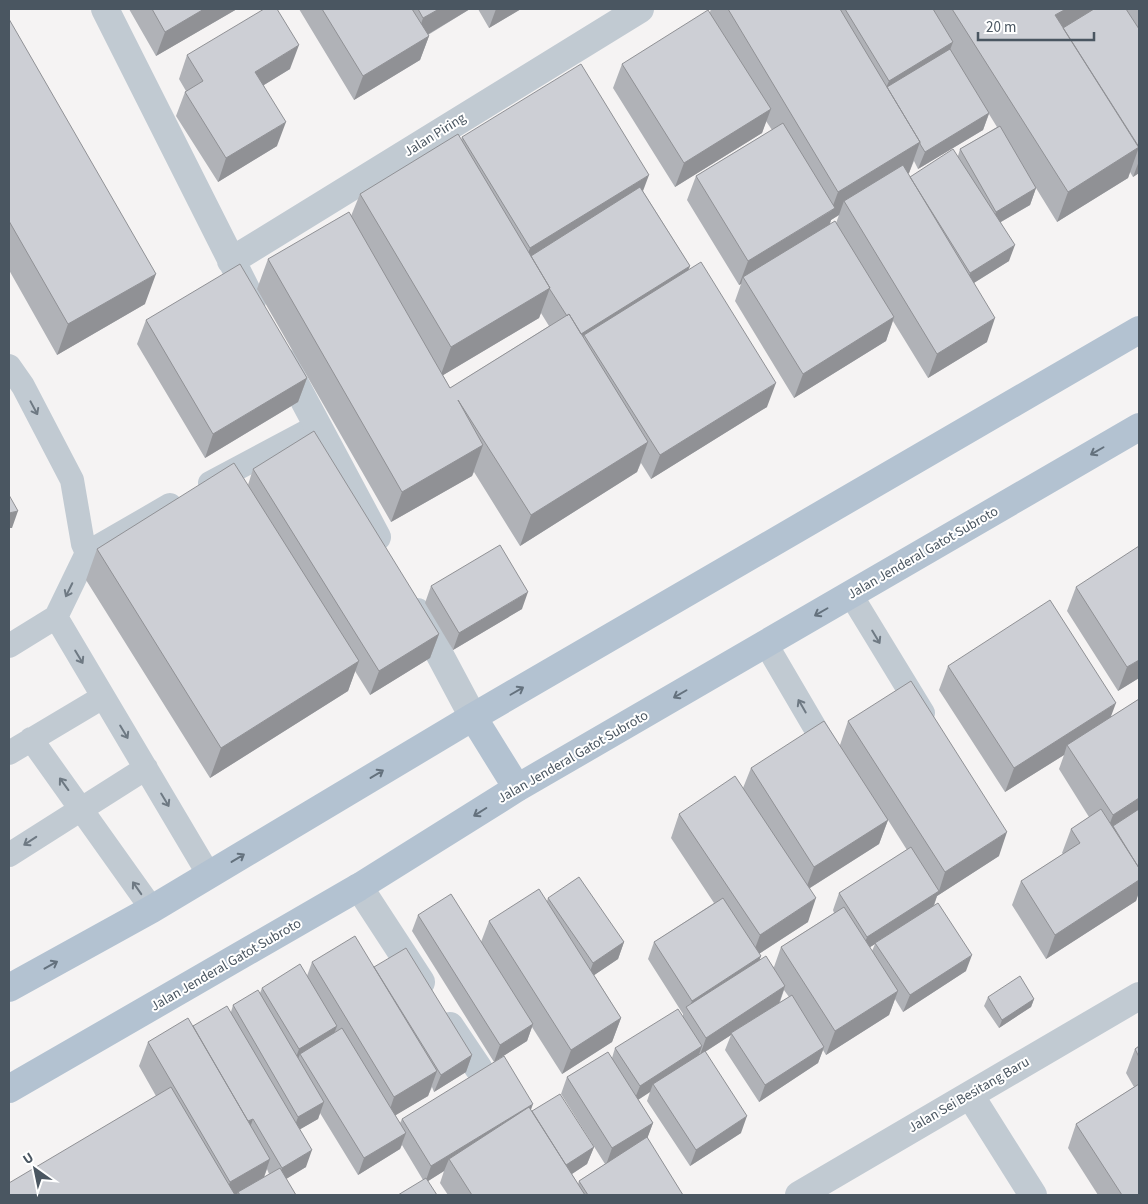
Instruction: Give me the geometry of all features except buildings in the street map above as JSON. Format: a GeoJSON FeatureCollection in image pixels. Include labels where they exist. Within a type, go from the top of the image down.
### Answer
{"type":"FeatureCollection","features":[{"type":"Feature","properties":{"kind":"main road"},"geometry":{"type":"LineString","coordinates":[[9,988],[152,909],[473,717],[1139,330]]}},
{"type":"Feature","properties":{"kind":"main road","name":"Jalan Jenderal Gatot Subroto"},"geometry":{"type":"LineString","coordinates":[[9,1089],[359,887],[518,788],[1139,427]]}},
{"type":"Feature","properties":{"kind":"main road"},"geometry":{"type":"LineString","coordinates":[[473,717],[518,788]]}},
{"type":"Feature","properties":{"kind":"street"},"geometry":{"type":"LineString","coordinates":[[105,9],[231,261],[390,563]]}},
{"type":"Feature","properties":{"kind":"street","name":"Jalan Piring"},"geometry":{"type":"LineString","coordinates":[[231,261],[640,9]]}},
{"type":"Feature","properties":{"kind":"street"},"geometry":{"type":"LineString","coordinates":[[404,588],[473,717]]}},
{"type":"Feature","properties":{"kind":"street"},"geometry":{"type":"LineString","coordinates":[[359,887],[479,1069]]}},
{"type":"Feature","properties":{"kind":"street","name":"Jalan Sei Besitang Baru"},"geometry":{"type":"LineString","coordinates":[[799,1195],[1139,996]]}},
{"type":"Feature","properties":{"kind":"street"},"geometry":{"type":"LineString","coordinates":[[970,1095],[1033,1195]]}},
{"type":"Feature","properties":{"kind":"lane"},"geometry":{"type":"LineString","coordinates":[[9,366],[23,386],[72,480],[83,544],[87,553]]}},
{"type":"Feature","properties":{"kind":"lane"},"geometry":{"type":"LineString","coordinates":[[9,646],[56,617],[87,553],[317,426]]}},
{"type":"Feature","properties":{"kind":"lane"},"geometry":{"type":"LineString","coordinates":[[851,595],[936,735]]}},
{"type":"Feature","properties":{"kind":"lane"},"geometry":{"type":"LineString","coordinates":[[56,617],[210,875]]}},
{"type":"Feature","properties":{"kind":"lane"},"geometry":{"type":"LineString","coordinates":[[766,644],[844,774]]}},
{"type":"Feature","properties":{"kind":"lane"},"geometry":{"type":"LineString","coordinates":[[9,753],[103,697]]}},
{"type":"Feature","properties":{"kind":"lane"},"geometry":{"type":"LineString","coordinates":[[31,739],[152,909]]}},
{"type":"Feature","properties":{"kind":"lane"},"geometry":{"type":"LineString","coordinates":[[9,855],[146,768]]}}]}
